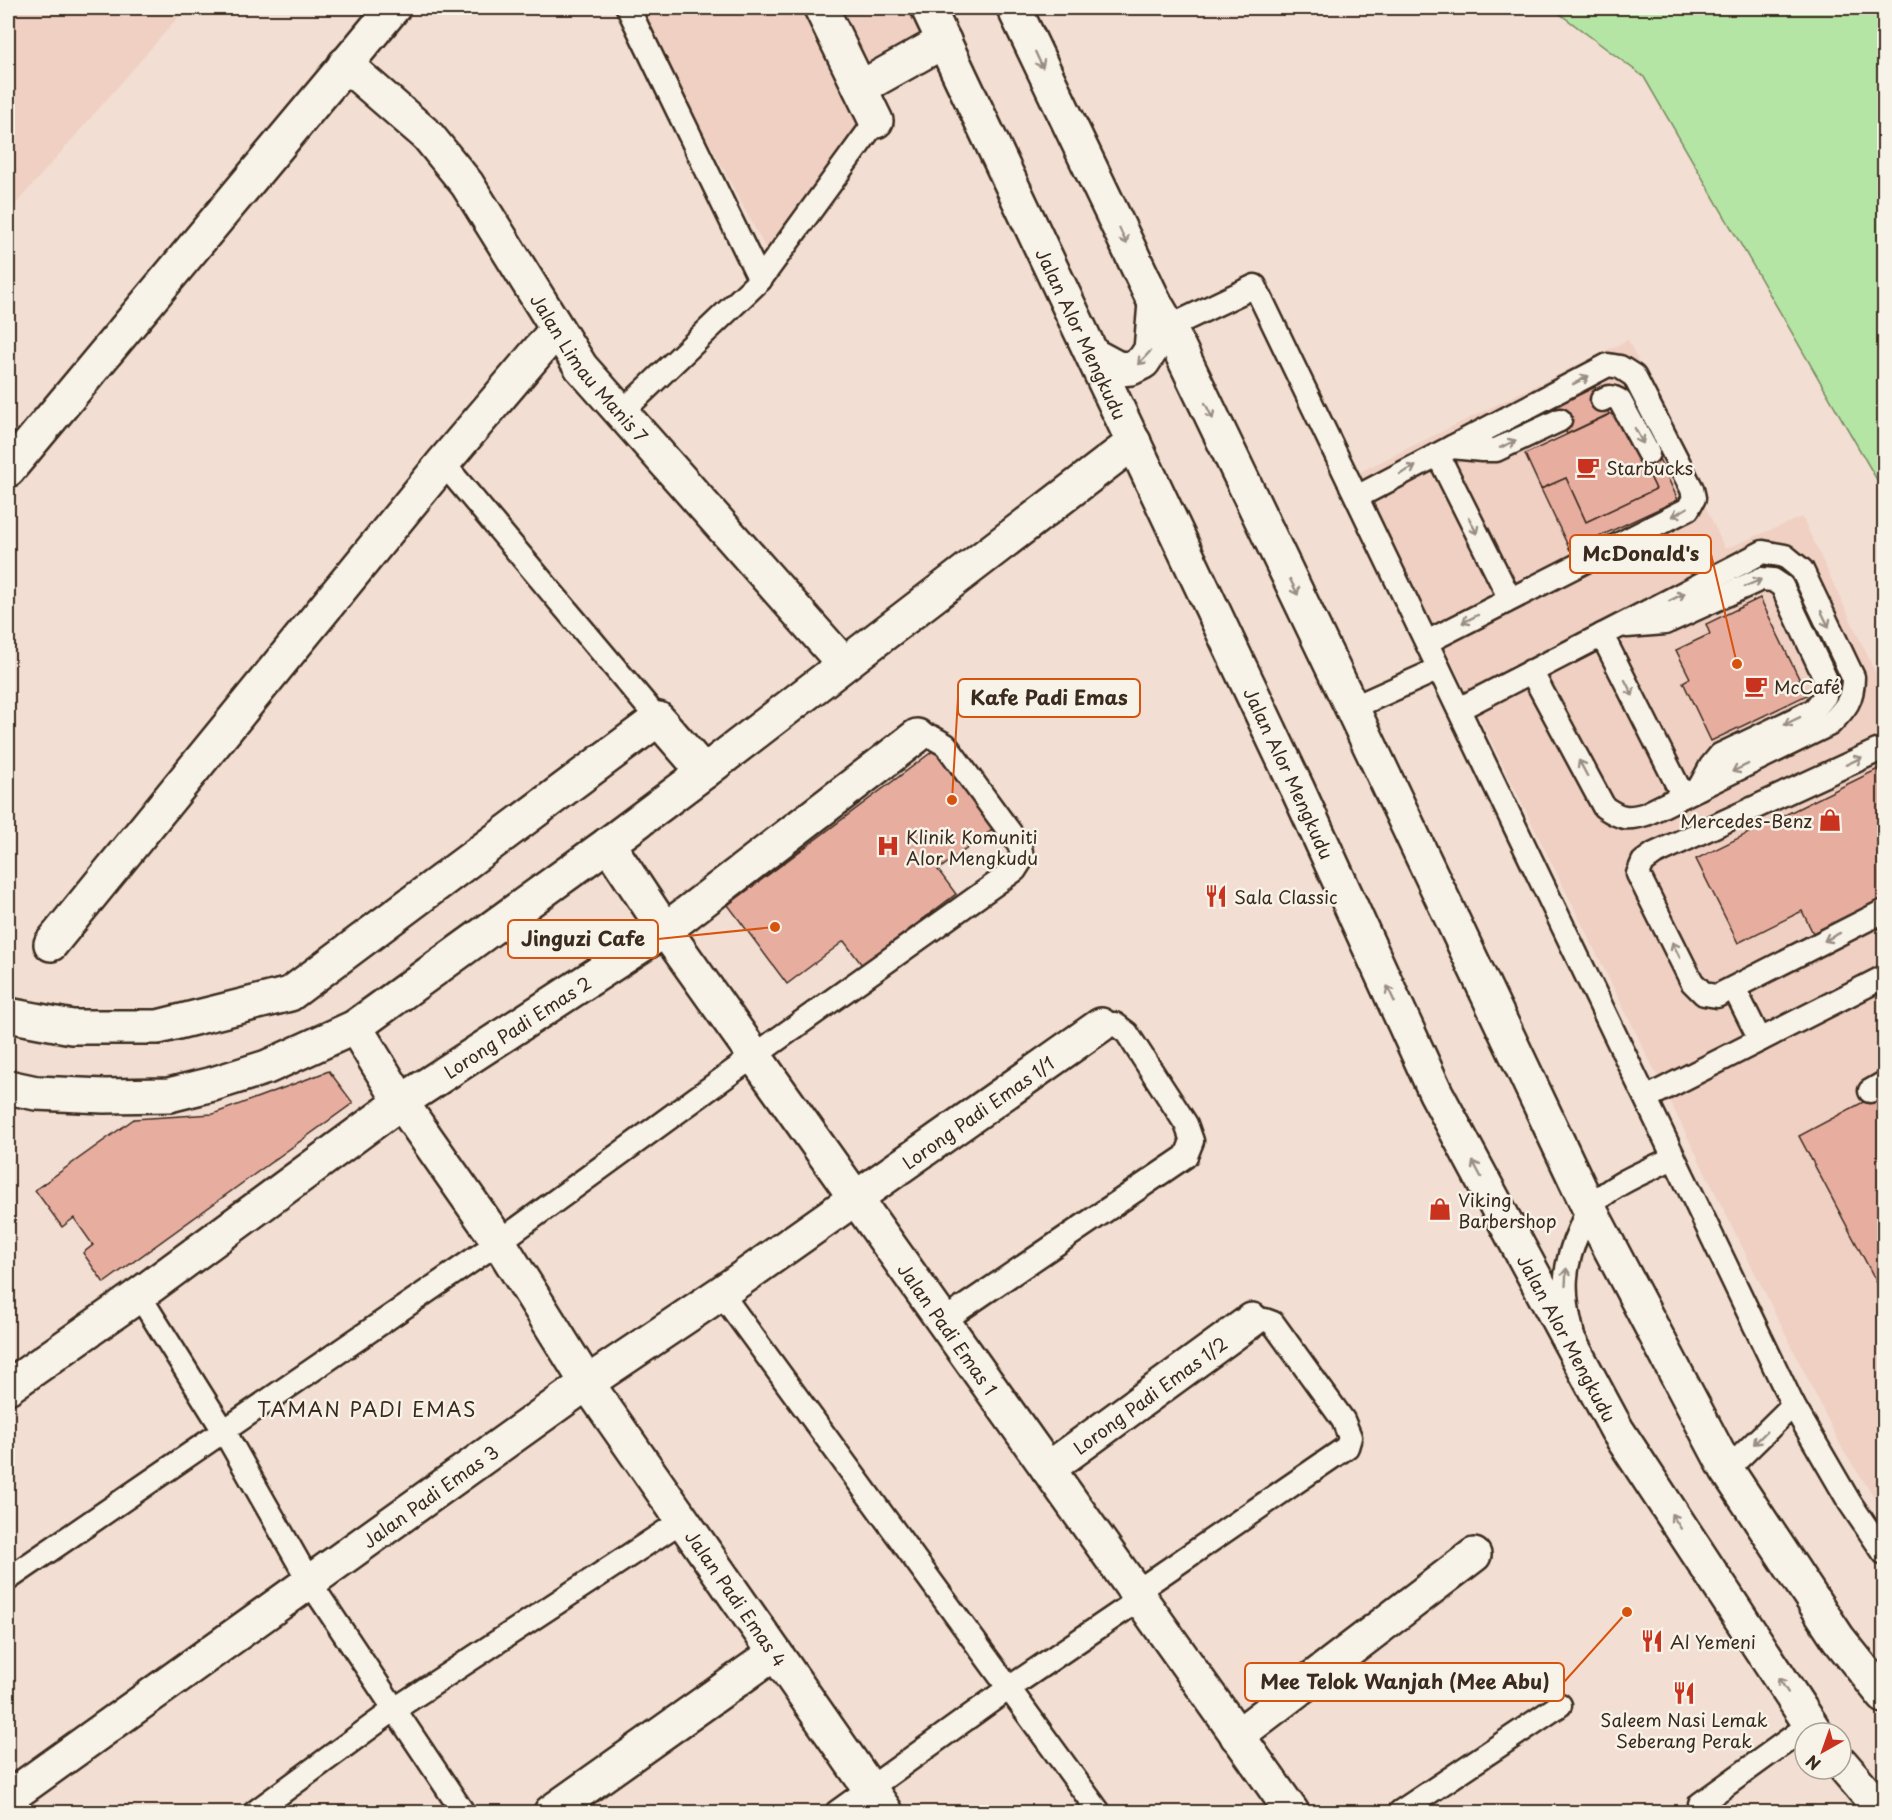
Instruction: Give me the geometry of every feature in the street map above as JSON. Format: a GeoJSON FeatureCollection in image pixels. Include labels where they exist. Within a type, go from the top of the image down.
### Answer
{"type":"FeatureCollection","features":[{"type":"Feature","properties":{"kind":"street"},"geometry":{"type":"LineString","coordinates":[[8,470],[393,8]]}},
{"type":"Feature","properties":{"kind":"street"},"geometry":{"type":"LineString","coordinates":[[821,8],[876,121]]}},
{"type":"Feature","properties":{"kind":"street","name":"Jalan Alor Mengkudu"},"geometry":{"type":"LineString","coordinates":[[928,8],[1297,788],[1436,1093],[1617,1430],[1807,1721]]}},
{"type":"Feature","properties":{"kind":"street"},"geometry":{"type":"LineString","coordinates":[[1014,8],[1352,708],[1589,1208],[1727,1470],[1838,1638],[1884,1696]]}},
{"type":"Feature","properties":{"kind":"street"},"geometry":{"type":"LineString","coordinates":[[860,88],[944,41]]}},
{"type":"Feature","properties":{"kind":"street","name":"Jalan Limau Manis 7"},"geometry":{"type":"LineString","coordinates":[[345,64],[428,135],[467,184],[581,367],[844,664]]}},
{"type":"Feature","properties":{"kind":"street"},"geometry":{"type":"LineString","coordinates":[[1093,355],[1119,369],[1131,368],[1143,362],[1151,350],[1162,315]]}},
{"type":"Feature","properties":{"kind":"street"},"geometry":{"type":"LineString","coordinates":[[51,944],[443,463],[556,329]]}},
{"type":"Feature","properties":{"kind":"street"},"geometry":{"type":"LineString","coordinates":[[8,1087],[36,1093],[104,1096],[169,1095],[267,1067],[355,1027],[704,772],[1134,442]]}},
{"type":"Feature","properties":{"kind":"street"},"geometry":{"type":"LineString","coordinates":[[8,1015],[72,1027],[158,1027],[290,994],[658,719],[704,772]]}},
{"type":"Feature","properties":{"kind":"street","name":"Lorong Padi Emas 2"},"geometry":{"type":"LineString","coordinates":[[8,1387],[139,1295],[401,1102],[665,930],[917,736]]}},
{"type":"Feature","properties":{"kind":"street","name":"Jalan Padi Emas 1"},"geometry":{"type":"LineString","coordinates":[[608,844],[665,930],[754,1056],[1292,1812]]}},
{"type":"Feature","properties":{"kind":"street","name":"Lorong Padi Emas 1/1"},"geometry":{"type":"LineString","coordinates":[[856,1198],[1101,1025]]}},
{"type":"Feature","properties":{"kind":"street","name":"Jalan Padi Emas 4"},"geometry":{"type":"LineString","coordinates":[[355,1027],[401,1102],[499,1242],[587,1383],[878,1801]]}},
{"type":"Feature","properties":{"kind":"street","name":"Jalan Padi Emas 3"},"geometry":{"type":"LineString","coordinates":[[8,1798],[587,1383],[856,1198]]}},
{"type":"Feature","properties":{"kind":"street","name":"Lorong Padi Emas 1/2"},"geometry":{"type":"LineString","coordinates":[[1048,1469],[1252,1320]]}},
{"type":"Feature","properties":{"kind":"street"},"geometry":{"type":"LineString","coordinates":[[1237,1736],[1474,1555]]}},
{"type":"Feature","properties":{"kind":"street"},"geometry":{"type":"LineString","coordinates":[[551,1812],[775,1653]]}},
{"type":"Feature","properties":{"kind":"street"},"geometry":{"type":"LineString","coordinates":[[1853,1777],[1883,1812]]}},
{"type":"Feature","properties":{"kind":"lane"},"geometry":{"type":"LineString","coordinates":[[628,8],[760,280]]}},
{"type":"Feature","properties":{"kind":"lane"},"geometry":{"type":"LineString","coordinates":[[621,413],[760,280],[876,121]]}},
{"type":"Feature","properties":{"kind":"lane"},"geometry":{"type":"LineString","coordinates":[[1162,315],[1255,286],[1793,1405],[1850,1503],[1884,1553]]}},
{"type":"Feature","properties":{"kind":"lane"},"geometry":{"type":"LineString","coordinates":[[1357,497],[1608,365],[1620,367],[1634,375],[1692,489],[1694,498],[1688,509],[1427,642]]}},
{"type":"Feature","properties":{"kind":"lane"},"geometry":{"type":"LineString","coordinates":[[1602,400],[1609,396],[1620,400],[1648,453]]}},
{"type":"Feature","properties":{"kind":"lane"},"geometry":{"type":"LineString","coordinates":[[1445,451],[1496,450],[1560,420]]}},
{"type":"Feature","properties":{"kind":"lane"},"geometry":{"type":"LineString","coordinates":[[1445,451],[1510,599]]}},
{"type":"Feature","properties":{"kind":"lane"},"geometry":{"type":"LineString","coordinates":[[443,463],[658,719]]}},
{"type":"Feature","properties":{"kind":"lane"},"geometry":{"type":"LineString","coordinates":[[1576,565],[1583,543]]}},
{"type":"Feature","properties":{"kind":"lane"},"geometry":{"type":"LineString","coordinates":[[1459,709],[1531,671],[1763,552],[1785,556],[1802,570],[1853,677],[1853,693],[1844,711],[1830,724],[1646,814],[1630,819],[1616,815],[1604,807],[1531,671]]}},
{"type":"Feature","properties":{"kind":"lane"},"geometry":{"type":"LineString","coordinates":[[1611,631],[1691,792]]}},
{"type":"Feature","properties":{"kind":"lane"},"geometry":{"type":"LineString","coordinates":[[1352,708],[1439,669]]}},
{"type":"Feature","properties":{"kind":"lane"},"geometry":{"type":"LineString","coordinates":[[8,1580],[499,1242],[1015,870],[1022,859],[1020,846],[946,745],[932,737],[917,736]]}},
{"type":"Feature","properties":{"kind":"lane"},"geometry":{"type":"LineString","coordinates":[[1884,751],[1877,751],[1654,854],[1643,862],[1638,874],[1692,982],[1704,994],[1717,996],[1884,911]]}},
{"type":"Feature","properties":{"kind":"lane"},"geometry":{"type":"LineString","coordinates":[[1647,1098],[1884,977]]}},
{"type":"Feature","properties":{"kind":"lane"},"geometry":{"type":"LineString","coordinates":[[1734,988],[1760,1040]]}},
{"type":"Feature","properties":{"kind":"lane"},"geometry":{"type":"LineString","coordinates":[[943,1322],[1186,1156],[1192,1141],[1186,1124],[1128,1033],[1115,1024],[1101,1025]]}},
{"type":"Feature","properties":{"kind":"lane"},"geometry":{"type":"LineString","coordinates":[[1587,1375],[1568,1312],[1566,1274],[1570,1250],[1589,1208],[1622,1182],[1673,1158]]}},
{"type":"Feature","properties":{"kind":"lane"},"geometry":{"type":"LineString","coordinates":[[721,1293],[1099,1812]]}},
{"type":"Feature","properties":{"kind":"lane"},"geometry":{"type":"LineString","coordinates":[[139,1295],[224,1431],[309,1581],[463,1812]]}},
{"type":"Feature","properties":{"kind":"lane"},"geometry":{"type":"LineString","coordinates":[[837,1812],[878,1801],[1009,1688],[1347,1447],[1350,1437],[1343,1420],[1273,1323],[1265,1320],[1252,1320]]}},
{"type":"Feature","properties":{"kind":"lane"},"geometry":{"type":"LineString","coordinates":[[1727,1470],[1793,1405]]}},
{"type":"Feature","properties":{"kind":"lane"},"geometry":{"type":"LineString","coordinates":[[255,1812],[395,1710],[683,1520]]}},
{"type":"Feature","properties":{"kind":"lane"},"geometry":{"type":"LineString","coordinates":[[1400,1812],[1560,1705]]}},
{"type":"Feature","properties":{"kind":"lane"},"geometry":{"type":"LineString","coordinates":[[1700,1804],[1793,1742]]}},
{"type":"Feature","properties":{"kind":"shaded area"},"geometry":{"type":"Polygon","coordinates":[[[8,8],[186,8],[8,213],[8,8]]]}},
{"type":"Feature","properties":{"kind":"shaded area"},"geometry":{"type":"Polygon","coordinates":[[[638,8],[907,8],[923,42],[767,251],[638,8]]]}},
{"type":"Feature","properties":{"kind":"shaded area"},"geometry":{"type":"Polygon","coordinates":[[[1628,340],[1725,549],[1802,517],[1884,691],[1884,1511],[1844,1452],[1358,473],[1628,340]]]}},
{"type":"Feature","properties":{"kind":"green space"},"geometry":{"type":"Polygon","coordinates":[[[1552,8],[1884,8],[1884,492],[1644,77],[1552,8]]]}},
{"type":"Feature","properties":{"kind":"building"},"geometry":{"type":"Polygon","coordinates":[[[1595,387],[1609,414],[1567,434],[1554,407],[1595,387]]]}},
{"type":"Feature","properties":{"kind":"building","name":"Starbucks"},"geometry":{"type":"Polygon","coordinates":[[[1619,410],[1656,489],[1586,522],[1566,478],[1541,489],[1525,454],[1619,410]]]}},
{"type":"Feature","properties":{"kind":"building"},"geometry":{"type":"Polygon","coordinates":[[[1655,450],[1678,500],[1570,550],[1541,489],[1566,478],[1586,522],[1656,489],[1641,457],[1655,450]]]}},
{"type":"Feature","properties":{"kind":"building"},"geometry":{"type":"Polygon","coordinates":[[[1760,598],[1807,695],[1711,741],[1683,682],[1690,678],[1676,650],[1710,634],[1706,624],[1760,598]]]}},
{"type":"Feature","properties":{"kind":"building"},"geometry":{"type":"Polygon","coordinates":[[[941,745],[1000,824],[938,870],[956,894],[862,965],[844,941],[787,984],[728,905],[941,745]]]}},
{"type":"Feature","properties":{"kind":"building","name":"Mercedes-Benz"},"geometry":{"type":"Polygon","coordinates":[[[1878,769],[1884,781],[1884,899],[1813,933],[1802,911],[1738,943],[1696,859],[1878,769]]]}},
{"type":"Feature","properties":{"kind":"building"},"geometry":{"type":"Polygon","coordinates":[[[329,1071],[353,1103],[104,1283],[83,1253],[93,1245],[74,1218],[62,1227],[35,1190],[134,1119],[213,1114],[329,1071]]]}},
{"type":"Feature","properties":{"kind":"building"},"geometry":{"type":"Polygon","coordinates":[[[1884,1091],[1884,1296],[1799,1136],[1884,1091]]]}},
{"type":"Feature","properties":{"kind":"place","name":"Starbucks"},"geometry":{"type":"Point","coordinates":[1588,467]}},
{"type":"Feature","properties":{"kind":"place","name":"McDonald's"},"geometry":{"type":"Point","coordinates":[1737,664]}},
{"type":"Feature","properties":{"kind":"place","name":"McCafé"},"geometry":{"type":"Point","coordinates":[1756,686]}},
{"type":"Feature","properties":{"kind":"place","name":"Kafe Padi Emas"},"geometry":{"type":"Point","coordinates":[952,800]}},
{"type":"Feature","properties":{"kind":"place","name":"Mercedes-Benz"},"geometry":{"type":"Point","coordinates":[1830,820]}},
{"type":"Feature","properties":{"kind":"place","name":"Klinik Komuniti Alor Mengkudu"},"geometry":{"type":"Point","coordinates":[888,846]}},
{"type":"Feature","properties":{"kind":"place","name":"Sala Classic"},"geometry":{"type":"Point","coordinates":[1216,896]}},
{"type":"Feature","properties":{"kind":"place","name":"Jinguzi Cafe"},"geometry":{"type":"Point","coordinates":[775,927]}},
{"type":"Feature","properties":{"kind":"place","name":"Viking Barbershop"},"geometry":{"type":"Point","coordinates":[1440,1209]}},
{"type":"Feature","properties":{"kind":"place","name":"Mee Telok Wanjah (Mee Abu)"},"geometry":{"type":"Point","coordinates":[1627,1612]}},
{"type":"Feature","properties":{"kind":"place","name":"Al Yemeni"},"geometry":{"type":"Point","coordinates":[1652,1641]}},
{"type":"Feature","properties":{"kind":"place","name":"Saleem Nasi Lemak Seberang Perak"},"geometry":{"type":"Point","coordinates":[1684,1693]}},
{"type":"Feature","properties":{"kind":"district","name":"TAMAN PADI EMAS"},"geometry":{"type":"Point","coordinates":[367,1409]}}]}
